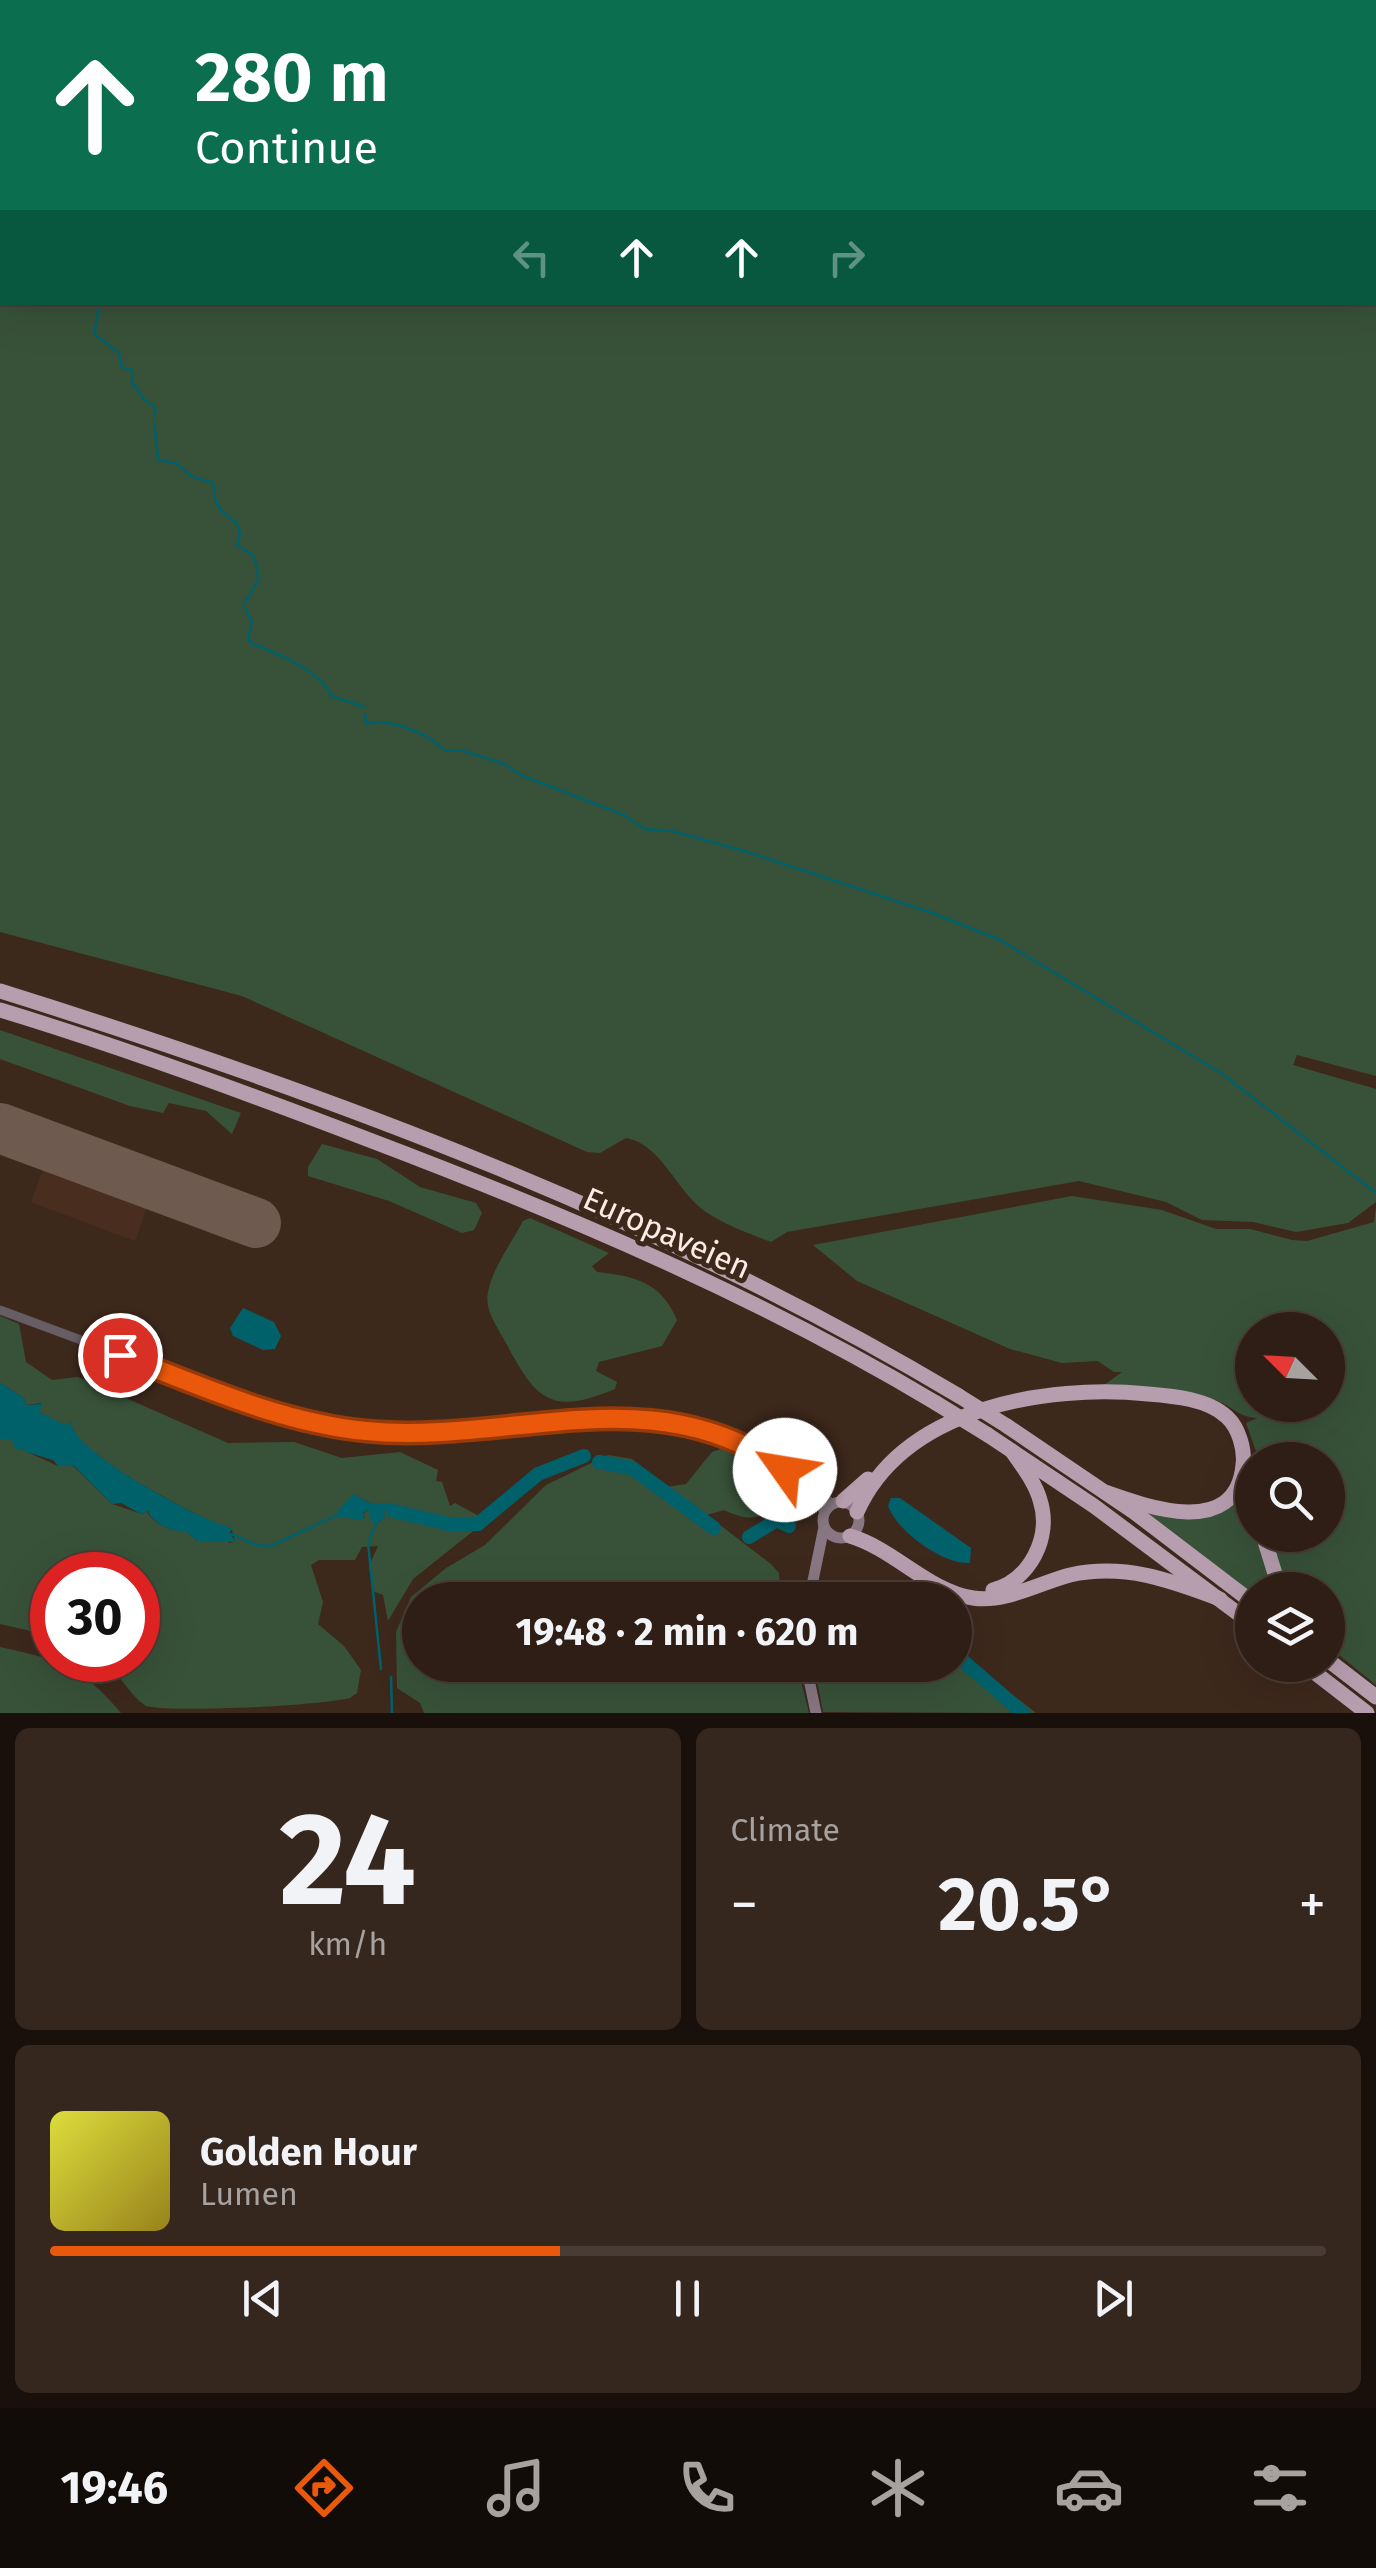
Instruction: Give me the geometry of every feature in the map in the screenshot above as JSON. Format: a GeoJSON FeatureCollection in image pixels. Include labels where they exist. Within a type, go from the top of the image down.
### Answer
{"type":"FeatureCollection","features":[{"type":"Feature","properties":{"kind":"highway","name":"Europaveien"},"geometry":{"type":"LineString","coordinates":[[0,991],[321,1102],[586,1205],[792,1302],[1007,1426],[1105,1492],[1235,1589]]}},
{"type":"Feature","properties":{"kind":"highway","name":"Europaveien"},"geometry":{"type":"LineString","coordinates":[[0,1010],[314,1118],[616,1238],[772,1312],[988,1435],[1235,1611]]}},
{"type":"Feature","properties":{"kind":"highway"},"geometry":{"type":"LineString","coordinates":[[833,1506],[929,1430],[966,1412],[1037,1393],[1102,1388],[1198,1398],[1234,1419],[1245,1442]]}},
{"type":"Feature","properties":{"kind":"highway"},"geometry":{"type":"LineString","coordinates":[[1012,1451],[1037,1492],[1043,1524],[1030,1564],[1003,1588],[978,1592],[960,1587],[884,1542],[858,1516],[877,1478],[917,1444],[962,1418],[1021,1400],[1087,1392],[1151,1394],[1205,1404],[1234,1424],[1242,1444],[1243,1470],[1237,1486],[1220,1504],[1197,1512],[1168,1512],[1105,1492]]}},
{"type":"Feature","properties":{"kind":"highway"},"geometry":{"type":"LineString","coordinates":[[846,1537],[881,1548],[948,1589],[976,1598],[1005,1596],[1070,1576],[1113,1570],[1161,1578],[1220,1599]]}},
{"type":"Feature","properties":{"kind":"highway"},"geometry":{"type":"LineString","coordinates":[[1345,1673],[1376,1698]]}},
{"type":"Feature","properties":{"kind":"highway"},"geometry":{"type":"LineString","coordinates":[[1327,1682],[1367,1713]]}},
{"type":"Feature","properties":{"kind":"main road"},"geometry":{"type":"LineString","coordinates":[[814,1582],[824,1527],[833,1506],[858,1516],[846,1537],[817,1568]]}},
{"type":"Feature","properties":{"kind":"main road"},"geometry":{"type":"LineString","coordinates":[[824,1527],[846,1537]]}},
{"type":"Feature","properties":{"kind":"main road"},"geometry":{"type":"LineString","coordinates":[[810,1682],[816,1713]]}},
{"type":"Feature","properties":{"kind":"street"},"geometry":{"type":"LineString","coordinates":[[0,1310],[307,1421],[364,1431],[439,1434],[632,1418],[689,1424],[754,1450],[833,1506]]}},
{"type":"Feature","properties":{"kind":"shaded area"},"geometry":{"type":"Polygon","coordinates":[[[44,1167],[148,1205],[135,1241],[31,1202],[44,1167]]]}},
{"type":"Feature","properties":{"kind":"green space"},"geometry":{"type":"Polygon","coordinates":[[[0,305],[1376,305],[1376,1076],[1297,1055],[1293,1065],[1376,1089],[1376,1202],[1348,1223],[1296,1232],[1253,1222],[1202,1220],[1166,1202],[1079,1181],[787,1232],[771,1242],[706,1212],[660,1159],[639,1142],[626,1138],[600,1153],[587,1152],[242,996],[0,932],[0,305]]]}},
{"type":"Feature","properties":{"kind":"green space"},"geometry":{"type":"Polygon","coordinates":[[[0,1030],[241,1113],[232,1134],[206,1111],[169,1103],[163,1113],[130,1106],[0,1059],[0,1030]]]}},
{"type":"Feature","properties":{"kind":"green space"},"geometry":{"type":"Polygon","coordinates":[[[322,1144],[377,1159],[420,1187],[476,1203],[482,1213],[474,1230],[462,1233],[389,1201],[308,1176],[308,1167],[322,1144]]]}},
{"type":"Feature","properties":{"kind":"green space"},"geometry":{"type":"Polygon","coordinates":[[[1072,1196],[1162,1210],[1216,1229],[1250,1229],[1307,1241],[1374,1222],[1376,1207],[1376,1685],[1345,1660],[1345,1572],[1280,1572],[1276,1552],[1345,1552],[1345,1442],[1253,1442],[1246,1423],[1345,1422],[1345,1312],[1235,1312],[1235,1410],[1188,1392],[1104,1385],[1122,1372],[1114,1372],[1098,1361],[1062,1363],[1010,1349],[857,1281],[813,1245],[1072,1196]]]}},
{"type":"Feature","properties":{"kind":"green space"},"geometry":{"type":"Polygon","coordinates":[[[530,1218],[609,1253],[592,1266],[597,1272],[645,1283],[671,1307],[677,1320],[662,1346],[599,1362],[596,1371],[617,1382],[615,1389],[575,1401],[548,1398],[527,1378],[492,1319],[487,1299],[490,1283],[523,1221],[530,1218]]]}},
{"type":"Feature","properties":{"kind":"green space"},"geometry":{"type":"Polygon","coordinates":[[[0,1316],[19,1324],[26,1362],[52,1380],[78,1377],[228,1443],[294,1442],[342,1458],[400,1452],[438,1470],[436,1481],[442,1482],[450,1506],[455,1503],[479,1516],[482,1524],[411,1582],[402,1582],[402,1597],[388,1621],[383,1595],[373,1591],[369,1566],[378,1546],[362,1547],[355,1560],[319,1560],[311,1565],[323,1602],[318,1624],[344,1646],[361,1670],[357,1693],[350,1698],[245,1708],[146,1706],[123,1682],[160,1682],[160,1552],[30,1552],[30,1631],[0,1624],[0,1439],[11,1439],[18,1448],[24,1449],[19,1446],[22,1444],[27,1452],[58,1466],[68,1461],[112,1504],[142,1514],[147,1511],[158,1523],[186,1531],[197,1541],[219,1538],[230,1543],[235,1541],[232,1530],[115,1468],[77,1435],[70,1421],[65,1426],[39,1412],[41,1403],[26,1405],[24,1398],[0,1383],[0,1316]],[[355,1495],[339,1510],[339,1517],[365,1518],[363,1514],[368,1510],[376,1524],[385,1518],[383,1509],[393,1510],[393,1503],[370,1503],[355,1495]]]}},
{"type":"Feature","properties":{"kind":"green space"},"geometry":{"type":"Polygon","coordinates":[[[733,1445],[749,1455],[746,1487],[765,1489],[776,1504],[752,1518],[724,1510],[707,1515],[771,1564],[779,1573],[780,1582],[429,1582],[485,1545],[546,1485],[608,1455],[632,1459],[667,1487],[686,1484],[712,1452],[733,1445]]]}},
{"type":"Feature","properties":{"kind":"green space"},"geometry":{"type":"Polygon","coordinates":[[[1235,1486],[1235,1552],[1265,1552],[1271,1572],[1235,1572],[1235,1580],[1144,1510],[1228,1503],[1235,1486]]]}},
{"type":"Feature","properties":{"kind":"green space"},"geometry":{"type":"Polygon","coordinates":[[[402,1618],[402,1682],[801,1682],[809,1713],[424,1713],[420,1703],[397,1688],[396,1632],[402,1618]]]}},
{"type":"Feature","properties":{"kind":"green space"},"geometry":{"type":"Polygon","coordinates":[[[0,1647],[30,1654],[30,1682],[90,1682],[121,1713],[0,1713],[0,1647]]]}},
{"type":"Feature","properties":{"kind":"green space"},"geometry":{"type":"Polygon","coordinates":[[[972,1663],[1036,1713],[823,1712],[817,1682],[972,1682],[972,1663]]]}},
{"type":"Feature","properties":{"kind":"water"},"geometry":{"type":"Polygon","coordinates":[[[243,1308],[274,1322],[281,1336],[275,1349],[263,1350],[233,1336],[230,1328],[243,1308]]]}},
{"type":"Feature","properties":{"kind":"water"},"geometry":{"type":"Polygon","coordinates":[[[0,1383],[24,1398],[26,1405],[43,1404],[39,1412],[65,1425],[70,1421],[93,1451],[142,1485],[232,1528],[230,1533],[236,1542],[197,1541],[186,1531],[158,1523],[148,1511],[141,1514],[121,1503],[112,1504],[73,1465],[58,1466],[53,1460],[26,1452],[22,1444],[23,1451],[16,1449],[11,1439],[0,1439],[0,1383]]]}},
{"type":"Feature","properties":{"kind":"water"},"geometry":{"type":"Polygon","coordinates":[[[353,1494],[370,1503],[394,1503],[393,1511],[384,1509],[385,1518],[376,1524],[368,1510],[363,1513],[364,1520],[338,1517],[338,1511],[353,1494]]]}},
{"type":"Feature","properties":{"kind":"water"},"geometry":{"type":"Polygon","coordinates":[[[891,1498],[900,1498],[971,1548],[970,1563],[947,1558],[911,1536],[893,1516],[888,1506],[891,1498]]]}},
{"type":"Feature","properties":{"kind":"waterway"},"geometry":{"type":"LineString","coordinates":[[99,305],[94,334],[118,352],[122,367],[133,371],[132,382],[145,401],[155,406],[155,416]]}},
{"type":"Feature","properties":{"kind":"waterway"},"geometry":{"type":"LineString","coordinates":[[154,422],[158,460],[176,463],[191,476],[213,483],[219,507],[239,529],[237,545],[254,556],[259,579],[245,602]]}},
{"type":"Feature","properties":{"kind":"waterway"},"geometry":{"type":"LineString","coordinates":[[244,607],[252,621],[248,639],[253,644],[309,671],[331,696],[365,707]]}},
{"type":"Feature","properties":{"kind":"waterway"},"geometry":{"type":"LineString","coordinates":[[365,714],[366,724],[397,725],[419,733],[445,751],[461,750],[504,764],[521,775],[624,815],[645,829],[672,831],[741,850],[933,913],[1000,940],[1221,1073],[1376,1193]]}},
{"type":"Feature","properties":{"kind":"waterway"},"geometry":{"type":"LineString","coordinates":[[393,1511],[453,1525],[478,1524],[538,1474],[584,1456]]}},
{"type":"Feature","properties":{"kind":"waterway"},"geometry":{"type":"LineString","coordinates":[[599,1462],[632,1468],[714,1528]]}},
{"type":"Feature","properties":{"kind":"waterway"},"geometry":{"type":"LineString","coordinates":[[232,1534],[256,1545],[271,1546],[337,1515]]}},
{"type":"Feature","properties":{"kind":"waterway"},"geometry":{"type":"LineString","coordinates":[[749,1537],[777,1520],[789,1526]]}},
{"type":"Feature","properties":{"kind":"waterway"},"geometry":{"type":"LineString","coordinates":[[376,1524],[368,1543],[381,1669]]}},
{"type":"Feature","properties":{"kind":"waterway"},"geometry":{"type":"LineString","coordinates":[[972,1669],[1023,1713]]}},
{"type":"Feature","properties":{"kind":"waterway"},"geometry":{"type":"LineString","coordinates":[[391,1677],[392,1713]]}},
{"type":"Feature","properties":{"kind":"runway"},"geometry":{"type":"LineString","coordinates":[[0,1128],[256,1223]]}},
{"type":"Feature","properties":{"kind":"route"},"geometry":{"type":"LineString","coordinates":[[120,1355],[264,1408],[345,1429],[439,1434],[448,1429],[497,1424],[506,1427],[647,1418],[710,1430],[742,1443],[785,1470]]}}]}
